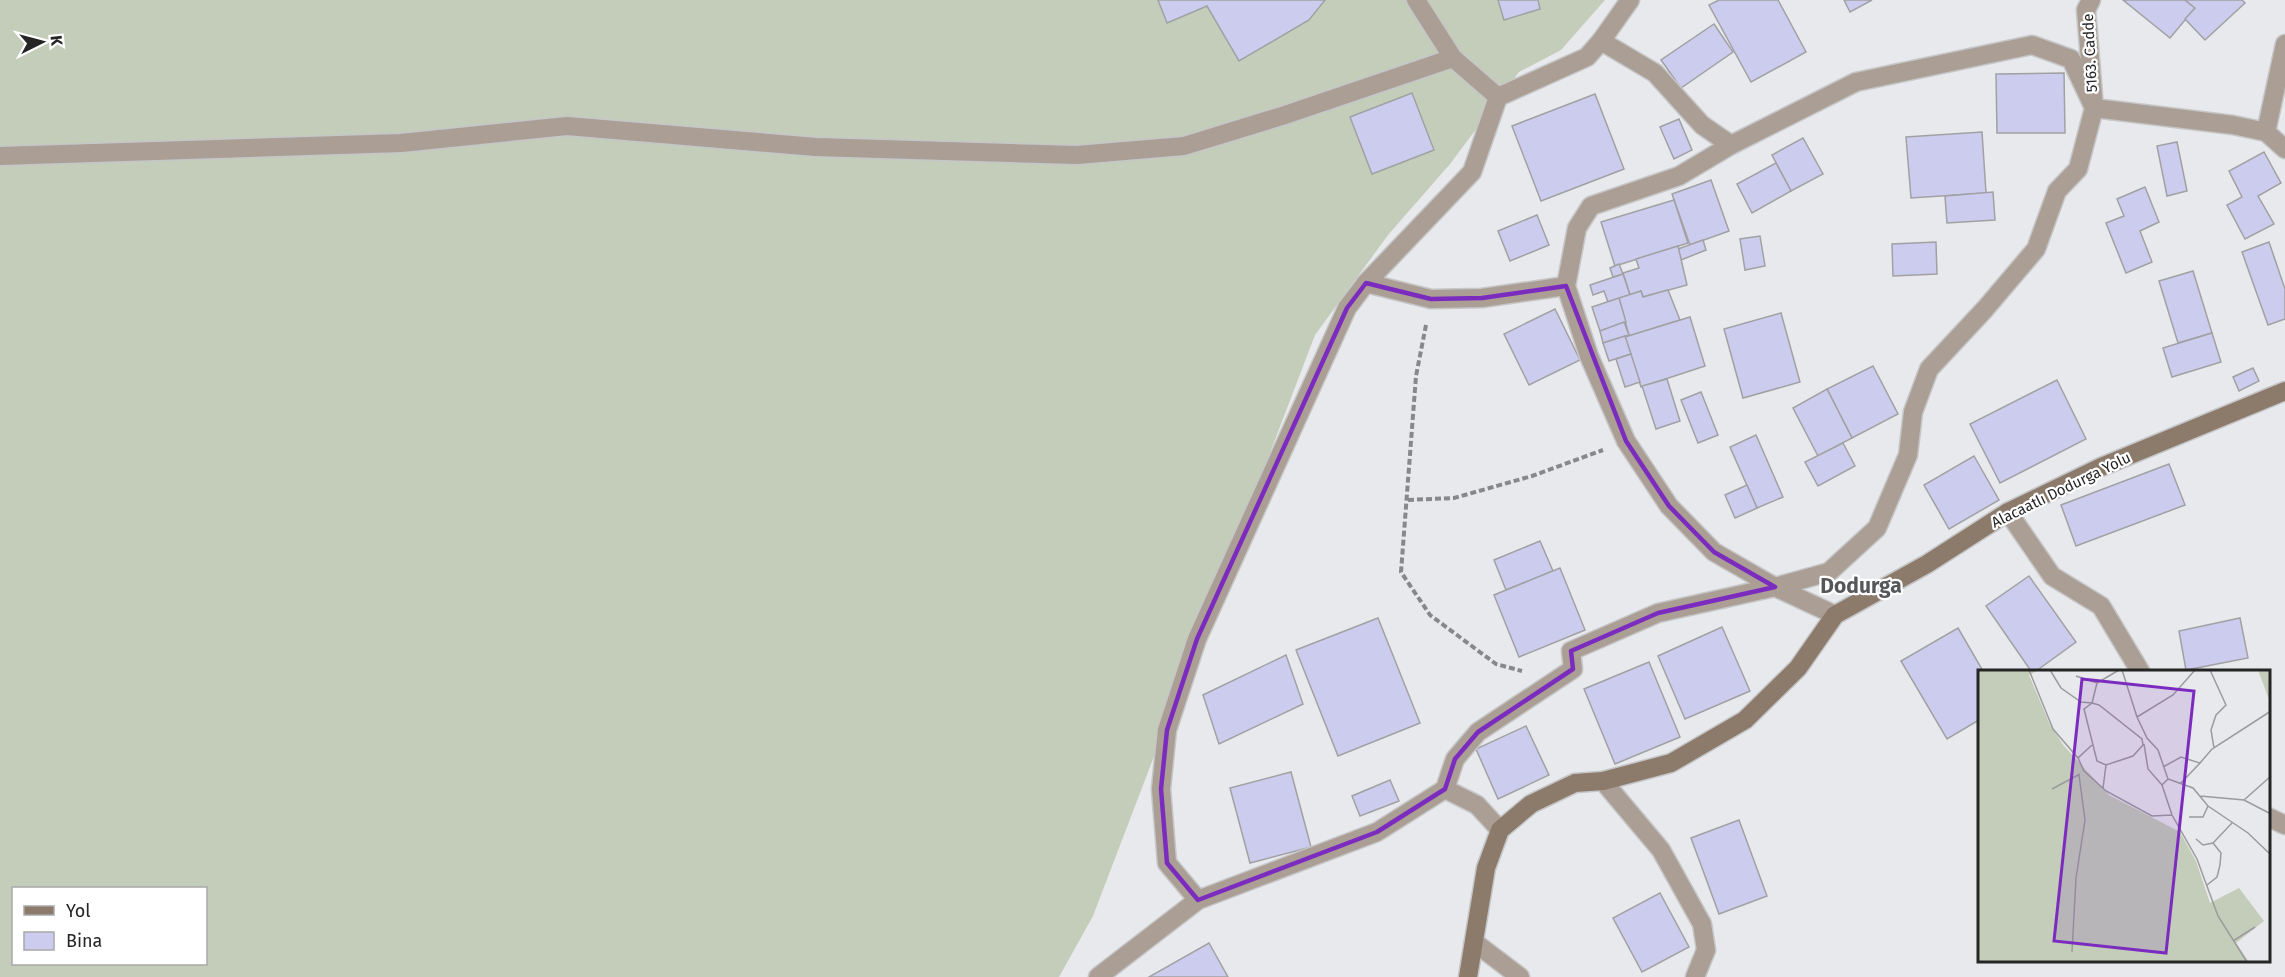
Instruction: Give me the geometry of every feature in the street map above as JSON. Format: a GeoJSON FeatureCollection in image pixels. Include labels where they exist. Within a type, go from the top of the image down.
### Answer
{"type":"FeatureCollection","features":[{"type":"Feature","properties":{"kind":"street"},"geometry":{"type":"LineString","coordinates":[[1416,0],[1453,58],[1498,97]]}},
{"type":"Feature","properties":{"kind":"street"},"geometry":{"type":"LineString","coordinates":[[1198,900],[1167,863],[1161,789],[1167,730],[1197,639],[1347,308],[1366,283],[1472,172],[1498,97],[1587,57],[1630,0]]}},
{"type":"Feature","properties":{"kind":"street","name":"5163. Cadde"},"geometry":{"type":"LineString","coordinates":[[1573,669],[1571,651],[1658,613],[1775,587],[1829,572],[1877,528],[1908,456],[1913,412],[1929,369],[1985,309],[2036,249],[2056,191],[2078,168],[2094,108],[2086,10],[2091,0]]}},
{"type":"Feature","properties":{"kind":"street"},"geometry":{"type":"LineString","coordinates":[[1600,41],[1655,73],[1702,125],[1731,145]]}},
{"type":"Feature","properties":{"kind":"street"},"geometry":{"type":"LineString","coordinates":[[2266,132],[2285,44]]}},
{"type":"Feature","properties":{"kind":"street"},"geometry":{"type":"LineString","coordinates":[[1835,615],[1775,587],[1714,552],[1669,506],[1626,441],[1589,356],[1566,286],[1576,228],[1591,206],[1679,176],[1731,145],[1856,82],[2032,45],[2071,59],[2094,108],[2233,125],[2266,132],[2285,149]]}},
{"type":"Feature","properties":{"kind":"street"},"geometry":{"type":"LineString","coordinates":[[0,156],[401,143],[567,126],[816,147],[1077,155],[1184,146],[1285,115],[1453,58]]}},
{"type":"Feature","properties":{"kind":"street"},"geometry":{"type":"LineString","coordinates":[[1366,283],[1431,298],[1482,298],[1566,286]]}},
{"type":"Feature","properties":{"kind":"street","name":"Alacaatlı Dodurga Yolu"},"geometry":{"type":"LineString","coordinates":[[1468,977],[1486,868],[1500,830],[1531,804],[1575,783],[1603,781],[1671,763],[1745,720],[1798,668],[1835,615],[1927,564],[2008,512],[2101,467],[2285,391]]}},
{"type":"Feature","properties":{"kind":"street"},"geometry":{"type":"LineString","coordinates":[[2008,512],[2052,576],[2101,606],[2139,670]]}},
{"type":"Feature","properties":{"kind":"street"},"geometry":{"type":"LineString","coordinates":[[1098,977],[1198,900],[1377,831],[1445,789],[1455,759],[1478,732],[1573,669]]}},
{"type":"Feature","properties":{"kind":"street"},"geometry":{"type":"LineString","coordinates":[[1603,781],[1661,850],[1702,924],[1706,950],[1695,977]]}},
{"type":"Feature","properties":{"kind":"street"},"geometry":{"type":"LineString","coordinates":[[1445,789],[1478,805],[1500,830]]}},
{"type":"Feature","properties":{"kind":"street"},"geometry":{"type":"LineString","coordinates":[[2270,818],[2285,825]]}},
{"type":"Feature","properties":{"kind":"street"},"geometry":{"type":"LineString","coordinates":[[1474,942],[1520,977]]}},
{"type":"Feature","properties":{"kind":"path"},"geometry":{"type":"LineString","coordinates":[[1431,298],[1416,376],[1401,572],[1430,615],[1496,664],[1532,673],[1573,669]]}},
{"type":"Feature","properties":{"kind":"path"},"geometry":{"type":"LineString","coordinates":[[1408,500],[1454,498],[1532,476],[1626,441]]}},
{"type":"Feature","properties":{"kind":"highlighted area"},"geometry":{"type":"Polygon","coordinates":[[[1366,283],[1431,299],[1482,298],[1566,286],[1626,441],[1669,506],[1714,552],[1775,587],[1658,613],[1571,651],[1573,669],[1478,732],[1455,759],[1445,789],[1377,832],[1198,900],[1167,863],[1161,789],[1167,730],[1197,639],[1347,308],[1366,283]]]}},
{"type":"Feature","properties":{"kind":"green space"},"geometry":{"type":"Polygon","coordinates":[[[0,0],[1605,0],[1561,50],[1519,72],[1450,164],[1388,235],[1315,335],[1093,916],[1059,977],[0,977],[0,0]]]}},
{"type":"Feature","properties":{"kind":"building"},"geometry":{"type":"Polygon","coordinates":[[[1158,0],[1325,0],[1309,20],[1239,61],[1207,6],[1167,23],[1158,0]]]}},
{"type":"Feature","properties":{"kind":"building"},"geometry":{"type":"Polygon","coordinates":[[[1498,0],[1538,0],[1540,9],[1504,20],[1498,0]]]}},
{"type":"Feature","properties":{"kind":"building"},"geometry":{"type":"Polygon","coordinates":[[[1719,0],[1778,0],[1806,52],[1751,82],[1709,5],[1719,0]]]}},
{"type":"Feature","properties":{"kind":"building"},"geometry":{"type":"Polygon","coordinates":[[[1844,0],[1872,0],[1850,12],[1844,0]]]}},
{"type":"Feature","properties":{"kind":"building"},"geometry":{"type":"Polygon","coordinates":[[[2123,0],[2185,0],[2195,8],[2170,38],[2123,0]]]}},
{"type":"Feature","properties":{"kind":"building"},"geometry":{"type":"Polygon","coordinates":[[[2185,0],[2242,0],[2245,3],[2205,40],[2185,19],[2195,8],[2185,0]]]}},
{"type":"Feature","properties":{"kind":"building"},"geometry":{"type":"Polygon","coordinates":[[[1714,24],[1733,52],[1681,88],[1661,60],[1714,24]]]}},
{"type":"Feature","properties":{"kind":"building"},"geometry":{"type":"Polygon","coordinates":[[[2064,73],[2065,133],[1997,133],[1996,74],[2064,73]]]}},
{"type":"Feature","properties":{"kind":"building"},"geometry":{"type":"Polygon","coordinates":[[[1412,93],[1434,150],[1372,174],[1350,117],[1412,93]]]}},
{"type":"Feature","properties":{"kind":"building"},"geometry":{"type":"Polygon","coordinates":[[[1595,94],[1624,169],[1541,201],[1512,126],[1595,94]]]}},
{"type":"Feature","properties":{"kind":"building"},"geometry":{"type":"Polygon","coordinates":[[[1679,119],[1692,150],[1674,159],[1660,127],[1679,119]]]}},
{"type":"Feature","properties":{"kind":"building"},"geometry":{"type":"Polygon","coordinates":[[[1982,132],[1986,193],[1911,198],[1906,137],[1982,132]]]}},
{"type":"Feature","properties":{"kind":"building"},"geometry":{"type":"Polygon","coordinates":[[[1803,138],[1823,174],[1791,191],[1772,155],[1803,138]]]}},
{"type":"Feature","properties":{"kind":"building"},"geometry":{"type":"Polygon","coordinates":[[[2177,142],[2187,191],[2167,196],[2157,146],[2177,142]]]}},
{"type":"Feature","properties":{"kind":"building"},"geometry":{"type":"Polygon","coordinates":[[[2264,152],[2281,183],[2258,196],[2274,224],[2245,239],[2227,205],[2242,197],[2229,171],[2264,152]]]}},
{"type":"Feature","properties":{"kind":"building"},"geometry":{"type":"Polygon","coordinates":[[[1776,163],[1791,191],[1752,213],[1737,184],[1776,163]]]}},
{"type":"Feature","properties":{"kind":"building"},"geometry":{"type":"Polygon","coordinates":[[[1711,180],[1729,231],[1690,245],[1672,194],[1711,180]]]}},
{"type":"Feature","properties":{"kind":"building"},"geometry":{"type":"Polygon","coordinates":[[[2145,187],[2159,222],[2140,231],[2152,262],[2126,273],[2106,223],[2124,216],[2117,199],[2145,187]]]}},
{"type":"Feature","properties":{"kind":"building"},"geometry":{"type":"Polygon","coordinates":[[[1993,192],[1995,220],[1947,223],[1945,196],[1993,192]]]}},
{"type":"Feature","properties":{"kind":"building"},"geometry":{"type":"Polygon","coordinates":[[[1674,200],[1688,243],[1615,266],[1601,222],[1674,200]]]}},
{"type":"Feature","properties":{"kind":"building"},"geometry":{"type":"Polygon","coordinates":[[[1537,215],[1549,245],[1510,261],[1498,231],[1537,215]]]}},
{"type":"Feature","properties":{"kind":"building"},"geometry":{"type":"Polygon","coordinates":[[[1760,236],[1765,266],[1745,270],[1740,239],[1760,236]]]}},
{"type":"Feature","properties":{"kind":"building"},"geometry":{"type":"Polygon","coordinates":[[[1703,240],[1706,250],[1681,260],[1678,249],[1703,240]]]}},
{"type":"Feature","properties":{"kind":"building"},"geometry":{"type":"Polygon","coordinates":[[[1936,242],[1937,274],[1893,276],[1892,244],[1936,242]]]}},
{"type":"Feature","properties":{"kind":"building"},"geometry":{"type":"Polygon","coordinates":[[[2269,242],[2285,289],[2285,319],[2268,325],[2242,252],[2269,242]]]}},
{"type":"Feature","properties":{"kind":"building"},"geometry":{"type":"Polygon","coordinates":[[[1678,246],[1687,285],[1643,297],[1641,291],[1630,295],[1623,273],[1639,268],[1636,259],[1678,246]]]}},
{"type":"Feature","properties":{"kind":"building"},"geometry":{"type":"Polygon","coordinates":[[[1619,264],[1623,274],[1613,277],[1610,268],[1619,264]]]}},
{"type":"Feature","properties":{"kind":"building"},"geometry":{"type":"Polygon","coordinates":[[[2193,271],[2212,333],[2178,343],[2159,281],[2193,271]]]}},
{"type":"Feature","properties":{"kind":"building"},"geometry":{"type":"Polygon","coordinates":[[[1623,274],[1630,295],[1608,302],[1604,291],[1593,295],[1590,285],[1623,274]]]}},
{"type":"Feature","properties":{"kind":"building"},"geometry":{"type":"Polygon","coordinates":[[[1668,290],[1680,320],[1629,336],[1619,298],[1641,291],[1643,297],[1668,290]]]}},
{"type":"Feature","properties":{"kind":"building"},"geometry":{"type":"Polygon","coordinates":[[[1619,298],[1626,322],[1600,331],[1592,307],[1619,298]]]}},
{"type":"Feature","properties":{"kind":"building"},"geometry":{"type":"Polygon","coordinates":[[[1555,309],[1580,360],[1529,385],[1504,334],[1555,309]]]}},
{"type":"Feature","properties":{"kind":"building"},"geometry":{"type":"Polygon","coordinates":[[[1781,313],[1800,382],[1743,398],[1724,329],[1781,313]]]}},
{"type":"Feature","properties":{"kind":"building"},"geometry":{"type":"Polygon","coordinates":[[[1690,317],[1705,366],[1641,387],[1625,337],[1690,317]]]}},
{"type":"Feature","properties":{"kind":"building"},"geometry":{"type":"Polygon","coordinates":[[[1624,322],[1629,335],[1603,343],[1600,331],[1624,322]]]}},
{"type":"Feature","properties":{"kind":"building"},"geometry":{"type":"Polygon","coordinates":[[[2212,333],[2221,362],[2172,377],[2163,348],[2212,333]]]}},
{"type":"Feature","properties":{"kind":"building"},"geometry":{"type":"Polygon","coordinates":[[[1625,336],[1631,354],[1609,361],[1603,343],[1625,336]]]}},
{"type":"Feature","properties":{"kind":"building"},"geometry":{"type":"Polygon","coordinates":[[[1631,354],[1640,382],[1625,387],[1616,359],[1631,354]]]}},
{"type":"Feature","properties":{"kind":"building"},"geometry":{"type":"Polygon","coordinates":[[[1873,366],[1898,414],[1852,438],[1827,389],[1873,366]]]}},
{"type":"Feature","properties":{"kind":"building"},"geometry":{"type":"Polygon","coordinates":[[[2253,368],[2259,381],[2239,391],[2233,377],[2253,368]]]}},
{"type":"Feature","properties":{"kind":"building"},"geometry":{"type":"Polygon","coordinates":[[[1667,379],[1680,421],[1656,429],[1642,386],[1667,379]]]}},
{"type":"Feature","properties":{"kind":"building"},"geometry":{"type":"Polygon","coordinates":[[[2057,380],[2086,439],[2000,483],[1970,424],[2057,380]]]}},
{"type":"Feature","properties":{"kind":"building"},"geometry":{"type":"Polygon","coordinates":[[[1827,389],[1852,438],[1818,456],[1793,408],[1827,389]]]}},
{"type":"Feature","properties":{"kind":"building"},"geometry":{"type":"Polygon","coordinates":[[[1701,392],[1718,435],[1698,443],[1681,400],[1701,392]]]}},
{"type":"Feature","properties":{"kind":"building"},"geometry":{"type":"Polygon","coordinates":[[[1756,435],[1783,497],[1757,508],[1730,447],[1756,435]]]}},
{"type":"Feature","properties":{"kind":"building"},"geometry":{"type":"Polygon","coordinates":[[[1843,443],[1855,466],[1818,486],[1805,462],[1843,443]]]}},
{"type":"Feature","properties":{"kind":"building"},"geometry":{"type":"Polygon","coordinates":[[[1974,456],[1999,500],[1949,529],[1924,485],[1974,456]]]}},
{"type":"Feature","properties":{"kind":"building"},"geometry":{"type":"Polygon","coordinates":[[[2169,464],[2185,505],[2076,546],[2061,505],[2169,464]]]}},
{"type":"Feature","properties":{"kind":"building"},"geometry":{"type":"Polygon","coordinates":[[[1747,485],[1757,508],[1735,518],[1725,495],[1747,485]]]}},
{"type":"Feature","properties":{"kind":"building"},"geometry":{"type":"Polygon","coordinates":[[[1540,541],[1553,571],[1506,590],[1494,560],[1540,541]]]}},
{"type":"Feature","properties":{"kind":"building"},"geometry":{"type":"Polygon","coordinates":[[[1560,568],[1585,630],[1519,657],[1494,595],[1560,568]]]}},
{"type":"Feature","properties":{"kind":"building"},"geometry":{"type":"Polygon","coordinates":[[[2029,576],[2076,642],[2037,670],[2030,670],[1986,606],[2029,576]]]}},
{"type":"Feature","properties":{"kind":"building"},"geometry":{"type":"Polygon","coordinates":[[[1378,618],[1420,723],[1338,756],[1296,650],[1378,618]]]}},
{"type":"Feature","properties":{"kind":"building"},"geometry":{"type":"Polygon","coordinates":[[[2240,618],[2248,658],[2186,670],[2179,631],[2240,618]]]}},
{"type":"Feature","properties":{"kind":"building"},"geometry":{"type":"Polygon","coordinates":[[[1722,627],[1750,691],[1685,719],[1658,656],[1722,627]]]}},
{"type":"Feature","properties":{"kind":"building"},"geometry":{"type":"Polygon","coordinates":[[[1958,628],[1982,670],[1978,670],[1978,721],[1947,739],[1901,661],[1958,628]]]}},
{"type":"Feature","properties":{"kind":"building"},"geometry":{"type":"Polygon","coordinates":[[[1286,655],[1303,704],[1219,744],[1203,695],[1286,655]]]}},
{"type":"Feature","properties":{"kind":"building"},"geometry":{"type":"Polygon","coordinates":[[[1649,662],[1680,737],[1615,764],[1584,689],[1649,662]]]}},
{"type":"Feature","properties":{"kind":"building"},"geometry":{"type":"Polygon","coordinates":[[[1526,726],[1549,775],[1498,799],[1476,749],[1526,726]]]}},
{"type":"Feature","properties":{"kind":"building"},"geometry":{"type":"Polygon","coordinates":[[[1291,772],[1311,847],[1250,863],[1230,788],[1291,772]]]}},
{"type":"Feature","properties":{"kind":"building"},"geometry":{"type":"Polygon","coordinates":[[[1390,780],[1399,801],[1360,816],[1352,796],[1390,780]]]}},
{"type":"Feature","properties":{"kind":"building"},"geometry":{"type":"Polygon","coordinates":[[[1739,820],[1767,896],[1719,914],[1691,838],[1739,820]]]}},
{"type":"Feature","properties":{"kind":"building"},"geometry":{"type":"Polygon","coordinates":[[[1660,893],[1689,947],[1642,972],[1613,918],[1660,893]]]}},
{"type":"Feature","properties":{"kind":"building"},"geometry":{"type":"Polygon","coordinates":[[[1209,943],[1228,977],[1149,977],[1209,943]]]}},
{"type":"Feature","properties":{"kind":"district","name":"Dodurga"},"geometry":{"type":"Point","coordinates":[1861,586]}}]}
